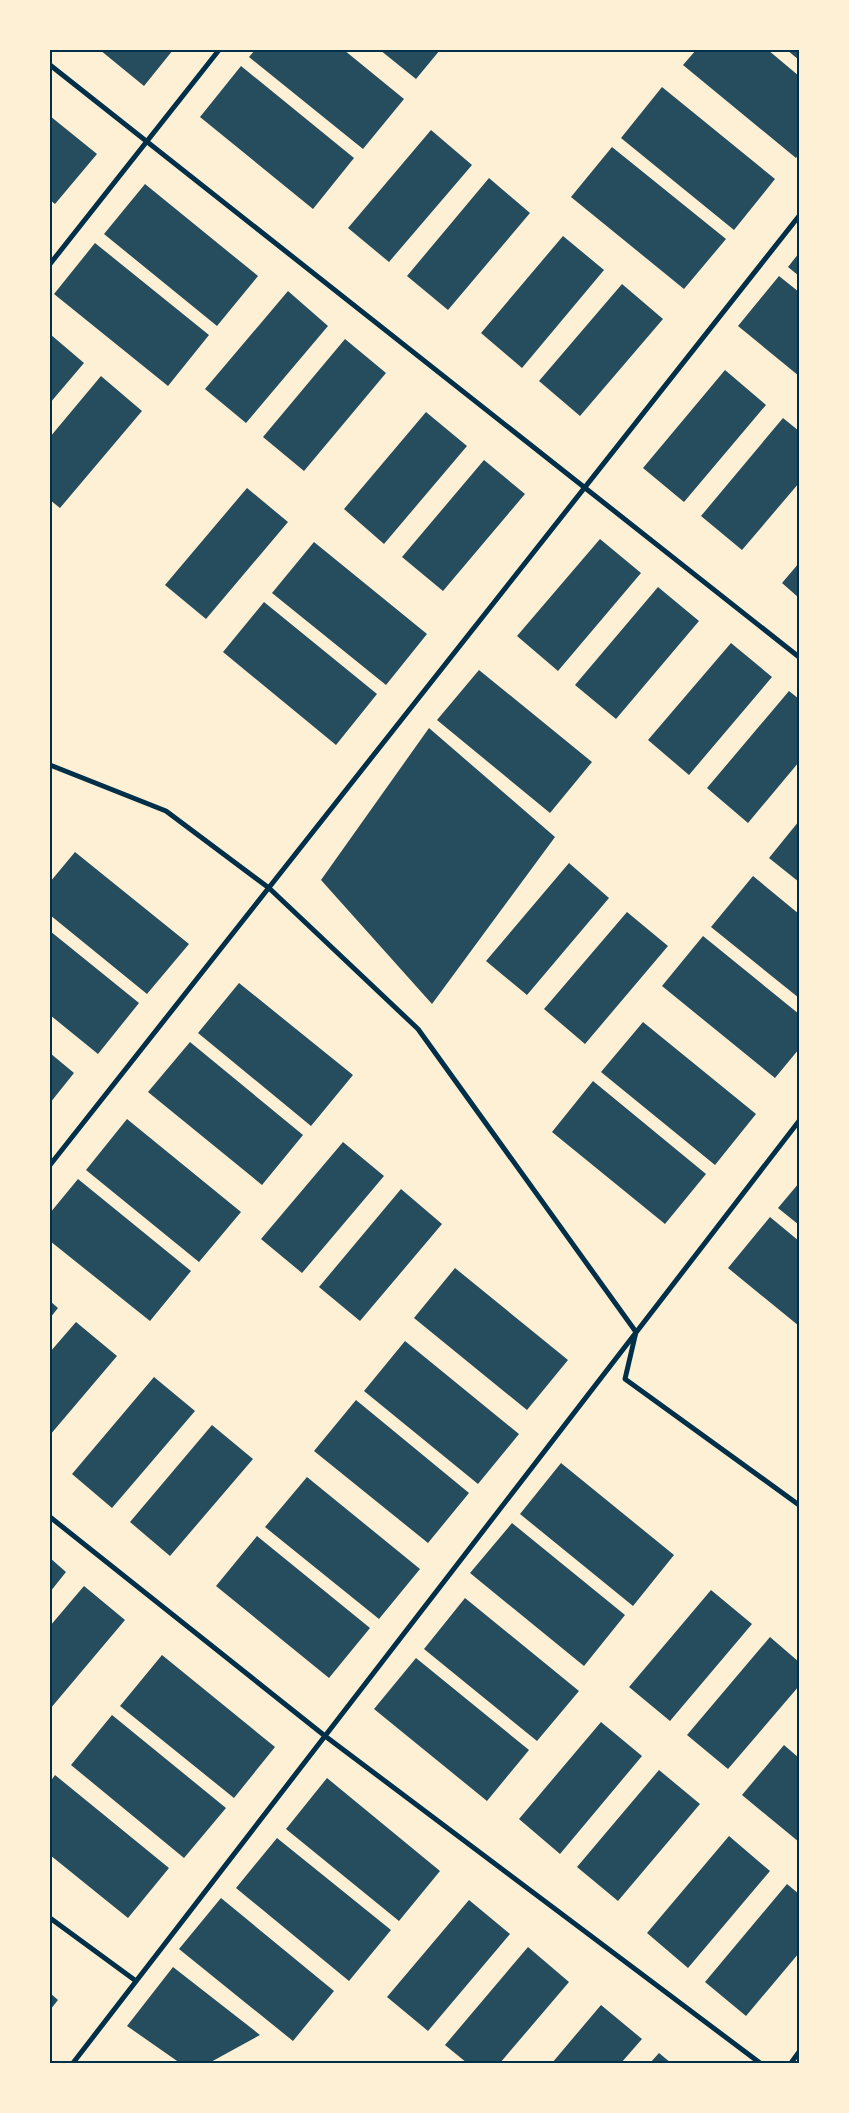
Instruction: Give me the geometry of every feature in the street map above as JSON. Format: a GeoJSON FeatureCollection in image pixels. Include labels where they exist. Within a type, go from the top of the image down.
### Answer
{"type":"FeatureCollection","features":[{"type":"Feature","properties":{"kind":"street"},"geometry":{"type":"LineString","coordinates":[[50,264],[219,50]]}},
{"type":"Feature","properties":{"kind":"street"},"geometry":{"type":"LineString","coordinates":[[50,66],[146,144],[799,657]]}},
{"type":"Feature","properties":{"kind":"street"},"geometry":{"type":"LineString","coordinates":[[50,1165],[799,216]]}},
{"type":"Feature","properties":{"kind":"street"},"geometry":{"type":"LineString","coordinates":[[50,765],[166,811],[269,888],[418,1030],[636,1332],[625,1378],[799,1505]]}},
{"type":"Feature","properties":{"kind":"street"},"geometry":{"type":"LineString","coordinates":[[73,2063],[799,1121]]}},
{"type":"Feature","properties":{"kind":"street"},"geometry":{"type":"LineString","coordinates":[[50,1517],[325,1736],[760,2063]]}},
{"type":"Feature","properties":{"kind":"street"},"geometry":{"type":"LineString","coordinates":[[50,1918],[136,1981]]}},
{"type":"Feature","properties":{"kind":"street"},"geometry":{"type":"LineString","coordinates":[[791,2063],[799,2052]]}},
{"type":"Feature","properties":{"kind":"building"},"geometry":{"type":"Polygon","coordinates":[[[100,50],[173,50],[144,86],[100,50]]]}},
{"type":"Feature","properties":{"kind":"building"},"geometry":{"type":"Polygon","coordinates":[[[255,50],[344,50],[404,99],[363,149],[249,57],[255,50]]]}},
{"type":"Feature","properties":{"kind":"building"},"geometry":{"type":"Polygon","coordinates":[[[380,50],[440,50],[416,79],[380,50]]]}},
{"type":"Feature","properties":{"kind":"building"},"geometry":{"type":"Polygon","coordinates":[[[696,50],[768,50],[799,76],[799,154],[796,158],[683,65],[696,50]]]}},
{"type":"Feature","properties":{"kind":"building"},"geometry":{"type":"Polygon","coordinates":[[[787,50],[799,50],[799,60],[787,50]]]}},
{"type":"Feature","properties":{"kind":"building"},"geometry":{"type":"Polygon","coordinates":[[[241,66],[354,158],[313,209],[200,117],[241,66]]]}},
{"type":"Feature","properties":{"kind":"building"},"geometry":{"type":"Polygon","coordinates":[[[662,87],[775,179],[734,230],[621,138],[662,87]]]}},
{"type":"Feature","properties":{"kind":"building"},"geometry":{"type":"Polygon","coordinates":[[[50,116],[97,154],[55,204],[50,200],[50,116]]]}},
{"type":"Feature","properties":{"kind":"building"},"geometry":{"type":"Polygon","coordinates":[[[431,130],[472,165],[389,262],[348,228],[431,130]]]}},
{"type":"Feature","properties":{"kind":"building"},"geometry":{"type":"Polygon","coordinates":[[[612,147],[726,239],[684,289],[571,197],[612,147]]]}},
{"type":"Feature","properties":{"kind":"building"},"geometry":{"type":"Polygon","coordinates":[[[489,178],[530,213],[448,310],[407,276],[489,178]]]}},
{"type":"Feature","properties":{"kind":"building"},"geometry":{"type":"Polygon","coordinates":[[[145,184],[258,276],[217,326],[104,234],[145,184]]]}},
{"type":"Feature","properties":{"kind":"building"},"geometry":{"type":"Polygon","coordinates":[[[563,236],[604,270],[522,368],[481,333],[563,236]]]}},
{"type":"Feature","properties":{"kind":"building"},"geometry":{"type":"Polygon","coordinates":[[[95,243],[209,335],[168,386],[54,294],[95,243]]]}},
{"type":"Feature","properties":{"kind":"building"},"geometry":{"type":"Polygon","coordinates":[[[799,253],[799,276],[788,267],[799,253]]]}},
{"type":"Feature","properties":{"kind":"building"},"geometry":{"type":"Polygon","coordinates":[[[779,276],[799,292],[799,376],[738,326],[779,276]]]}},
{"type":"Feature","properties":{"kind":"building"},"geometry":{"type":"Polygon","coordinates":[[[622,284],[663,319],[580,416],[539,381],[622,284]]]}},
{"type":"Feature","properties":{"kind":"building"},"geometry":{"type":"Polygon","coordinates":[[[288,291],[328,326],[246,423],[205,389],[288,291]]]}},
{"type":"Feature","properties":{"kind":"building"},"geometry":{"type":"Polygon","coordinates":[[[50,334],[84,363],[50,403],[50,334]]]}},
{"type":"Feature","properties":{"kind":"building"},"geometry":{"type":"Polygon","coordinates":[[[345,339],[386,373],[304,471],[263,437],[345,339]]]}},
{"type":"Feature","properties":{"kind":"building"},"geometry":{"type":"Polygon","coordinates":[[[725,370],[766,405],[684,502],[643,468],[725,370]]]}},
{"type":"Feature","properties":{"kind":"building"},"geometry":{"type":"Polygon","coordinates":[[[101,376],[142,411],[60,508],[50,500],[50,437],[101,376]]]}},
{"type":"Feature","properties":{"kind":"building"},"geometry":{"type":"Polygon","coordinates":[[[426,412],[467,446],[384,544],[344,509],[426,412]]]}},
{"type":"Feature","properties":{"kind":"building"},"geometry":{"type":"Polygon","coordinates":[[[783,418],[799,431],[799,483],[742,550],[701,516],[783,418]]]}},
{"type":"Feature","properties":{"kind":"building"},"geometry":{"type":"Polygon","coordinates":[[[484,460],[525,494],[443,591],[402,557],[484,460]]]}},
{"type":"Feature","properties":{"kind":"building"},"geometry":{"type":"Polygon","coordinates":[[[247,488],[288,522],[206,619],[165,585],[247,488]]]}},
{"type":"Feature","properties":{"kind":"building"},"geometry":{"type":"Polygon","coordinates":[[[600,539],[641,573],[558,671],[517,636],[600,539]]]}},
{"type":"Feature","properties":{"kind":"building"},"geometry":{"type":"Polygon","coordinates":[[[314,542],[427,634],[386,685],[272,593],[314,542]]]}},
{"type":"Feature","properties":{"kind":"building"},"geometry":{"type":"Polygon","coordinates":[[[799,563],[799,598],[782,583],[799,563]]]}},
{"type":"Feature","properties":{"kind":"building"},"geometry":{"type":"Polygon","coordinates":[[[658,587],[699,621],[616,719],[575,685],[658,587]]]}},
{"type":"Feature","properties":{"kind":"building"},"geometry":{"type":"Polygon","coordinates":[[[264,602],[377,694],[336,745],[223,652],[264,602]]]}},
{"type":"Feature","properties":{"kind":"building"},"geometry":{"type":"Polygon","coordinates":[[[731,643],[772,677],[689,775],[648,740],[731,643]]]}},
{"type":"Feature","properties":{"kind":"building"},"geometry":{"type":"Polygon","coordinates":[[[479,670],[592,762],[550,813],[437,720],[479,670]]]}},
{"type":"Feature","properties":{"kind":"building"},"geometry":{"type":"Polygon","coordinates":[[[789,691],[799,699],[799,762],[748,823],[707,788],[789,691]]]}},
{"type":"Feature","properties":{"kind":"building"},"geometry":{"type":"Polygon","coordinates":[[[429,728],[555,837],[432,1004],[321,880],[429,728]]]}},
{"type":"Feature","properties":{"kind":"building"},"geometry":{"type":"Polygon","coordinates":[[[799,821],[799,882],[769,858],[799,821]]]}},
{"type":"Feature","properties":{"kind":"building"},"geometry":{"type":"Polygon","coordinates":[[[75,852],[189,944],[147,994],[50,915],[50,882],[75,852]]]}},
{"type":"Feature","properties":{"kind":"building"},"geometry":{"type":"Polygon","coordinates":[[[569,863],[609,898],[527,995],[486,961],[569,863]]]}},
{"type":"Feature","properties":{"kind":"building"},"geometry":{"type":"Polygon","coordinates":[[[753,876],[799,914],[799,998],[711,927],[753,876]]]}},
{"type":"Feature","properties":{"kind":"building"},"geometry":{"type":"Polygon","coordinates":[[[627,912],[668,946],[585,1044],[544,1009],[627,912]]]}},
{"type":"Feature","properties":{"kind":"building"},"geometry":{"type":"Polygon","coordinates":[[[50,931],[139,1003],[98,1054],[50,1015],[50,931]]]}},
{"type":"Feature","properties":{"kind":"building"},"geometry":{"type":"Polygon","coordinates":[[[703,936],[799,1014],[799,1049],[775,1078],[662,986],[703,936]]]}},
{"type":"Feature","properties":{"kind":"building"},"geometry":{"type":"Polygon","coordinates":[[[239,983],[353,1075],[311,1126],[198,1033],[239,983]]]}},
{"type":"Feature","properties":{"kind":"building"},"geometry":{"type":"Polygon","coordinates":[[[643,1022],[756,1114],[715,1165],[601,1072],[643,1022]]]}},
{"type":"Feature","properties":{"kind":"building"},"geometry":{"type":"Polygon","coordinates":[[[190,1042],[303,1135],[262,1185],[148,1092],[190,1042]]]}},
{"type":"Feature","properties":{"kind":"building"},"geometry":{"type":"Polygon","coordinates":[[[50,1053],[74,1073],[50,1103],[50,1053]]]}},
{"type":"Feature","properties":{"kind":"building"},"geometry":{"type":"Polygon","coordinates":[[[593,1081],[706,1174],[665,1224],[552,1132],[593,1081]]]}},
{"type":"Feature","properties":{"kind":"building"},"geometry":{"type":"Polygon","coordinates":[[[127,1119],[241,1212],[199,1262],[86,1170],[127,1119]]]}},
{"type":"Feature","properties":{"kind":"building"},"geometry":{"type":"Polygon","coordinates":[[[343,1142],[384,1176],[302,1273],[261,1239],[343,1142]]]}},
{"type":"Feature","properties":{"kind":"building"},"geometry":{"type":"Polygon","coordinates":[[[78,1179],[191,1271],[150,1321],[50,1241],[50,1213],[78,1179]]]}},
{"type":"Feature","properties":{"kind":"building"},"geometry":{"type":"Polygon","coordinates":[[[799,1183],[799,1225],[778,1208],[799,1183]]]}},
{"type":"Feature","properties":{"kind":"building"},"geometry":{"type":"Polygon","coordinates":[[[401,1189],[442,1224],[360,1321],[319,1287],[401,1189]]]}},
{"type":"Feature","properties":{"kind":"building"},"geometry":{"type":"Polygon","coordinates":[[[770,1217],[799,1241],[799,1326],[728,1268],[770,1217]]]}},
{"type":"Feature","properties":{"kind":"building"},"geometry":{"type":"Polygon","coordinates":[[[455,1268],[568,1360],[527,1410],[414,1318],[455,1268]]]}},
{"type":"Feature","properties":{"kind":"building"},"geometry":{"type":"Polygon","coordinates":[[[50,1301],[58,1308],[50,1318],[50,1301]]]}},
{"type":"Feature","properties":{"kind":"building"},"geometry":{"type":"Polygon","coordinates":[[[76,1322],[117,1356],[50,1435],[50,1352],[76,1322]]]}},
{"type":"Feature","properties":{"kind":"building"},"geometry":{"type":"Polygon","coordinates":[[[405,1341],[519,1434],[478,1484],[364,1391],[405,1341]]]}},
{"type":"Feature","properties":{"kind":"building"},"geometry":{"type":"Polygon","coordinates":[[[154,1377],[195,1411],[112,1508],[72,1474],[154,1377]]]}},
{"type":"Feature","properties":{"kind":"building"},"geometry":{"type":"Polygon","coordinates":[[[356,1400],[469,1493],[428,1543],[314,1451],[356,1400]]]}},
{"type":"Feature","properties":{"kind":"building"},"geometry":{"type":"Polygon","coordinates":[[[212,1425],[253,1459],[170,1556],[130,1522],[212,1425]]]}},
{"type":"Feature","properties":{"kind":"building"},"geometry":{"type":"Polygon","coordinates":[[[561,1463],[674,1555],[633,1606],[520,1514],[561,1463]]]}},
{"type":"Feature","properties":{"kind":"building"},"geometry":{"type":"Polygon","coordinates":[[[307,1477],[420,1569],[379,1619],[265,1527],[307,1477]]]}},
{"type":"Feature","properties":{"kind":"building"},"geometry":{"type":"Polygon","coordinates":[[[512,1523],[625,1615],[584,1666],[470,1573],[512,1523]]]}},
{"type":"Feature","properties":{"kind":"building"},"geometry":{"type":"Polygon","coordinates":[[[257,1536],[370,1628],[329,1678],[216,1586],[257,1536]]]}},
{"type":"Feature","properties":{"kind":"building"},"geometry":{"type":"Polygon","coordinates":[[[50,1558],[66,1572],[50,1592],[50,1558]]]}},
{"type":"Feature","properties":{"kind":"building"},"geometry":{"type":"Polygon","coordinates":[[[84,1586],[125,1620],[50,1709],[50,1626],[84,1586]]]}},
{"type":"Feature","properties":{"kind":"building"},"geometry":{"type":"Polygon","coordinates":[[[711,1590],[752,1624],[670,1721],[629,1687],[711,1590]]]}},
{"type":"Feature","properties":{"kind":"building"},"geometry":{"type":"Polygon","coordinates":[[[465,1598],[579,1691],[537,1741],[424,1649],[465,1598]]]}},
{"type":"Feature","properties":{"kind":"building"},"geometry":{"type":"Polygon","coordinates":[[[770,1637],[799,1662],[799,1686],[728,1769],[687,1735],[770,1637]]]}},
{"type":"Feature","properties":{"kind":"building"},"geometry":{"type":"Polygon","coordinates":[[[162,1655],[275,1747],[234,1798],[120,1706],[162,1655]]]}},
{"type":"Feature","properties":{"kind":"building"},"geometry":{"type":"Polygon","coordinates":[[[416,1658],[529,1750],[487,1801],[374,1709],[416,1658]]]}},
{"type":"Feature","properties":{"kind":"building"},"geometry":{"type":"Polygon","coordinates":[[[112,1715],[226,1808],[184,1858],[71,1765],[112,1715]]]}},
{"type":"Feature","properties":{"kind":"building"},"geometry":{"type":"Polygon","coordinates":[[[601,1722],[642,1756],[560,1854],[519,1819],[601,1722]]]}},
{"type":"Feature","properties":{"kind":"building"},"geometry":{"type":"Polygon","coordinates":[[[784,1745],[799,1758],[799,1842],[742,1795],[784,1745]]]}},
{"type":"Feature","properties":{"kind":"building"},"geometry":{"type":"Polygon","coordinates":[[[659,1770],[700,1804],[618,1901],[577,1867],[659,1770]]]}},
{"type":"Feature","properties":{"kind":"building"},"geometry":{"type":"Polygon","coordinates":[[[55,1775],[169,1868],[128,1918],[50,1855],[50,1782],[55,1775]]]}},
{"type":"Feature","properties":{"kind":"building"},"geometry":{"type":"Polygon","coordinates":[[[327,1778],[440,1871],[399,1921],[286,1829],[327,1778]]]}},
{"type":"Feature","properties":{"kind":"building"},"geometry":{"type":"Polygon","coordinates":[[[729,1836],[770,1871],[688,1968],[647,1933],[729,1836]]]}},
{"type":"Feature","properties":{"kind":"building"},"geometry":{"type":"Polygon","coordinates":[[[277,1838],[391,1930],[349,1981],[236,1888],[277,1838]]]}},
{"type":"Feature","properties":{"kind":"building"},"geometry":{"type":"Polygon","coordinates":[[[787,1884],[799,1894],[799,1953],[746,2016],[705,1982],[787,1884]]]}},
{"type":"Feature","properties":{"kind":"building"},"geometry":{"type":"Polygon","coordinates":[[[221,1898],[334,1991],[293,2041],[179,1949],[221,1898]]]}},
{"type":"Feature","properties":{"kind":"building"},"geometry":{"type":"Polygon","coordinates":[[[469,1900],[510,1934],[428,2031],[387,1997],[469,1900]]]}},
{"type":"Feature","properties":{"kind":"building"},"geometry":{"type":"Polygon","coordinates":[[[528,1947],[569,1982],[500,2063],[467,2063],[445,2045],[528,1947]]]}},
{"type":"Feature","properties":{"kind":"building"},"geometry":{"type":"Polygon","coordinates":[[[173,1967],[260,2035],[209,2063],[180,2063],[127,2026],[173,1967]]]}},
{"type":"Feature","properties":{"kind":"building"},"geometry":{"type":"Polygon","coordinates":[[[50,1993],[58,2000],[50,2010],[50,1993]]]}},
{"type":"Feature","properties":{"kind":"building"},"geometry":{"type":"Polygon","coordinates":[[[601,2005],[642,2039],[621,2063],[552,2063],[601,2005]]]}},
{"type":"Feature","properties":{"kind":"building"},"geometry":{"type":"Polygon","coordinates":[[[659,2053],[671,2063],[650,2063],[659,2053]]]}}]}
